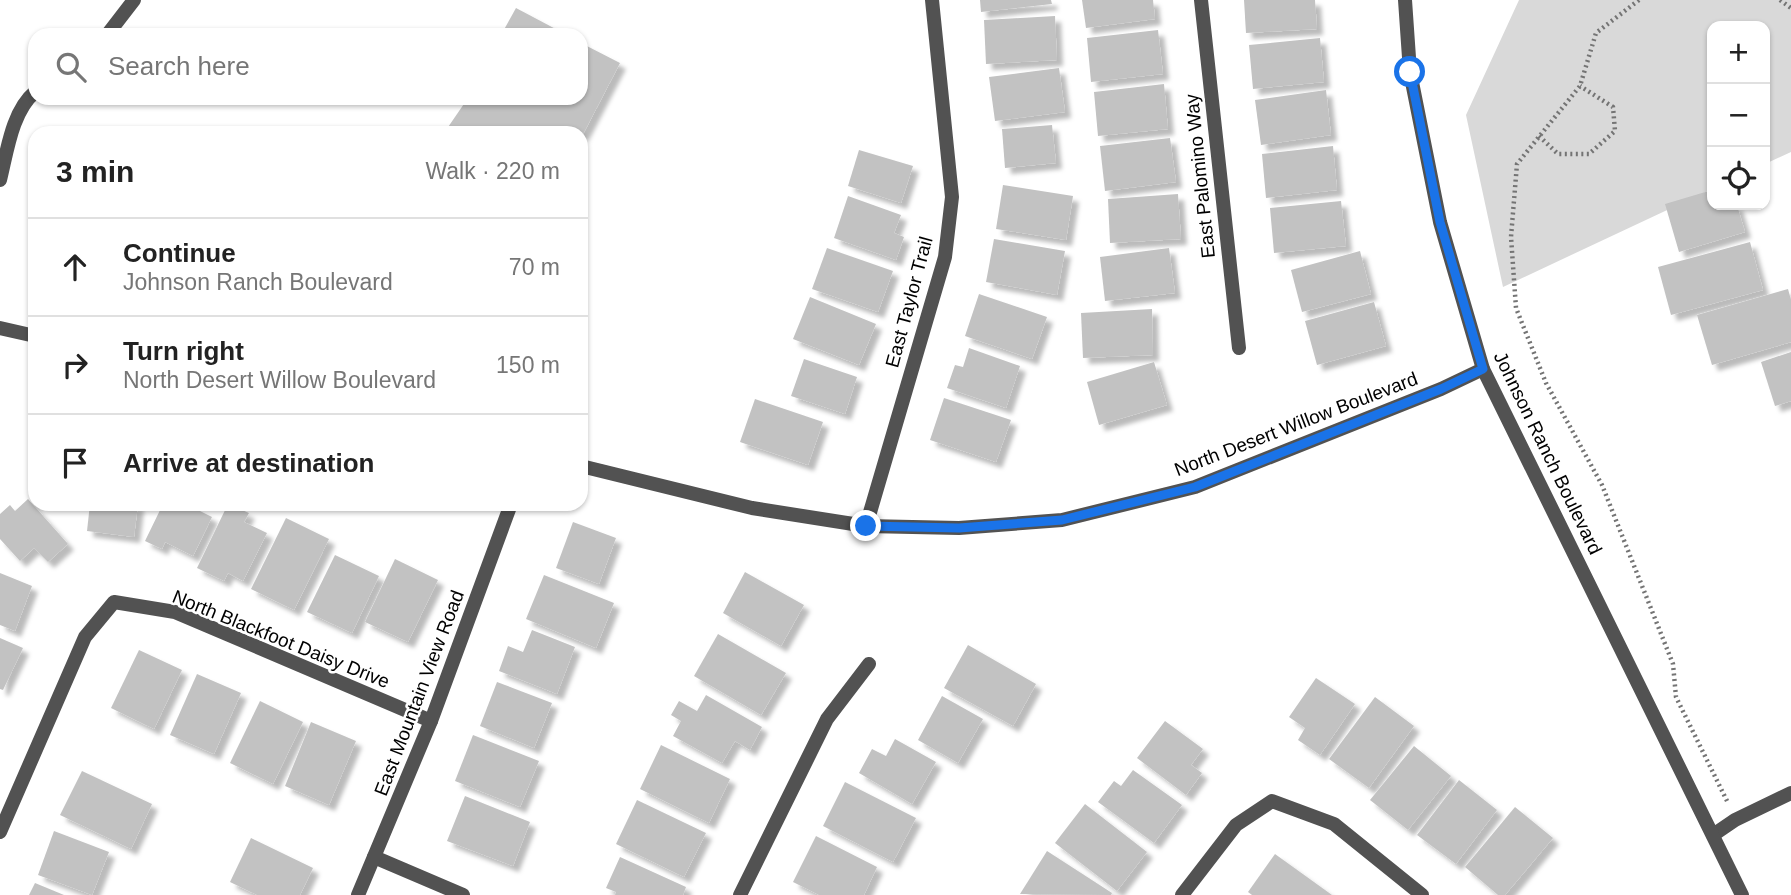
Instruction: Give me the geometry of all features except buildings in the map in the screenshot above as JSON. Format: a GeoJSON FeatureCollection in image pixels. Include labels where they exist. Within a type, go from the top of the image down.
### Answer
{"type":"FeatureCollection","features":[{"type":"Feature","properties":{"kind":"street"},"geometry":{"type":"LineString","coordinates":[[112,28],[134,0]]}},
{"type":"Feature","properties":{"kind":"street","name":"East Taylor Trail"},"geometry":{"type":"LineString","coordinates":[[866,526],[944,257],[953,197],[932,0]]}},
{"type":"Feature","properties":{"kind":"street","name":"East Palomino Way"},"geometry":{"type":"LineString","coordinates":[[1201,0],[1238,348]]}},
{"type":"Feature","properties":{"kind":"street","name":"Johnson Ranch Boulevard"},"geometry":{"type":"LineString","coordinates":[[1405,0],[1410,72],[1440,222],[1483,369],[1742,895]]}},
{"type":"Feature","properties":{"kind":"street"},"geometry":{"type":"LineString","coordinates":[[0,180],[13,129],[28,100]]}},
{"type":"Feature","properties":{"kind":"street"},"geometry":{"type":"LineString","coordinates":[[0,328],[28,334]]}},
{"type":"Feature","properties":{"kind":"street","name":"North Desert Willow Boulevard"},"geometry":{"type":"LineString","coordinates":[[588,468],[752,508],[866,526],[959,528],[1062,520],[1195,487],[1441,389],[1483,369]]}},
{"type":"Feature","properties":{"kind":"street","name":"East Mountain View Road"},"geometry":{"type":"LineString","coordinates":[[358,895],[431,721],[508,511]]}},
{"type":"Feature","properties":{"kind":"street","name":"North Blackfoot Daisy Drive"},"geometry":{"type":"LineString","coordinates":[[0,832],[85,637],[114,601],[174,612],[431,721]]}},
{"type":"Feature","properties":{"kind":"street"},"geometry":{"type":"LineString","coordinates":[[740,895],[827,719],[869,664]]}},
{"type":"Feature","properties":{"kind":"street"},"geometry":{"type":"LineString","coordinates":[[1713,835],[1735,820],[1791,793]]}},
{"type":"Feature","properties":{"kind":"street"},"geometry":{"type":"LineString","coordinates":[[1182,895],[1236,825],[1272,801],[1334,824],[1422,895]]}},
{"type":"Feature","properties":{"kind":"street"},"geometry":{"type":"LineString","coordinates":[[374,857],[463,895]]}},
{"type":"Feature","properties":{"kind":"path"},"geometry":{"type":"LineString","coordinates":[[1639,0],[1596,33],[1580,86],[1517,164],[1511,237],[1516,308],[1546,383],[1602,485],[1673,664],[1676,697],[1735,820]]}},
{"type":"Feature","properties":{"kind":"path"},"geometry":{"type":"LineString","coordinates":[[1780,0],[1791,8]]}},
{"type":"Feature","properties":{"kind":"path"},"geometry":{"type":"LineString","coordinates":[[1539,136],[1558,153],[1589,154],[1615,131],[1613,107],[1580,86]]}},
{"type":"Feature","properties":{"kind":"shaded area"},"geometry":{"type":"Polygon","coordinates":[[[1519,0],[1791,0],[1791,152],[1770,162],[1770,21],[1707,21],[1707,191],[1503,287],[1466,115],[1519,0]]]}},
{"type":"Feature","properties":{"kind":"route"},"geometry":{"type":"LineString","coordinates":[[866,526],[959,528],[1062,520],[1195,487],[1441,389],[1483,369],[1440,222],[1410,72]]}}]}
